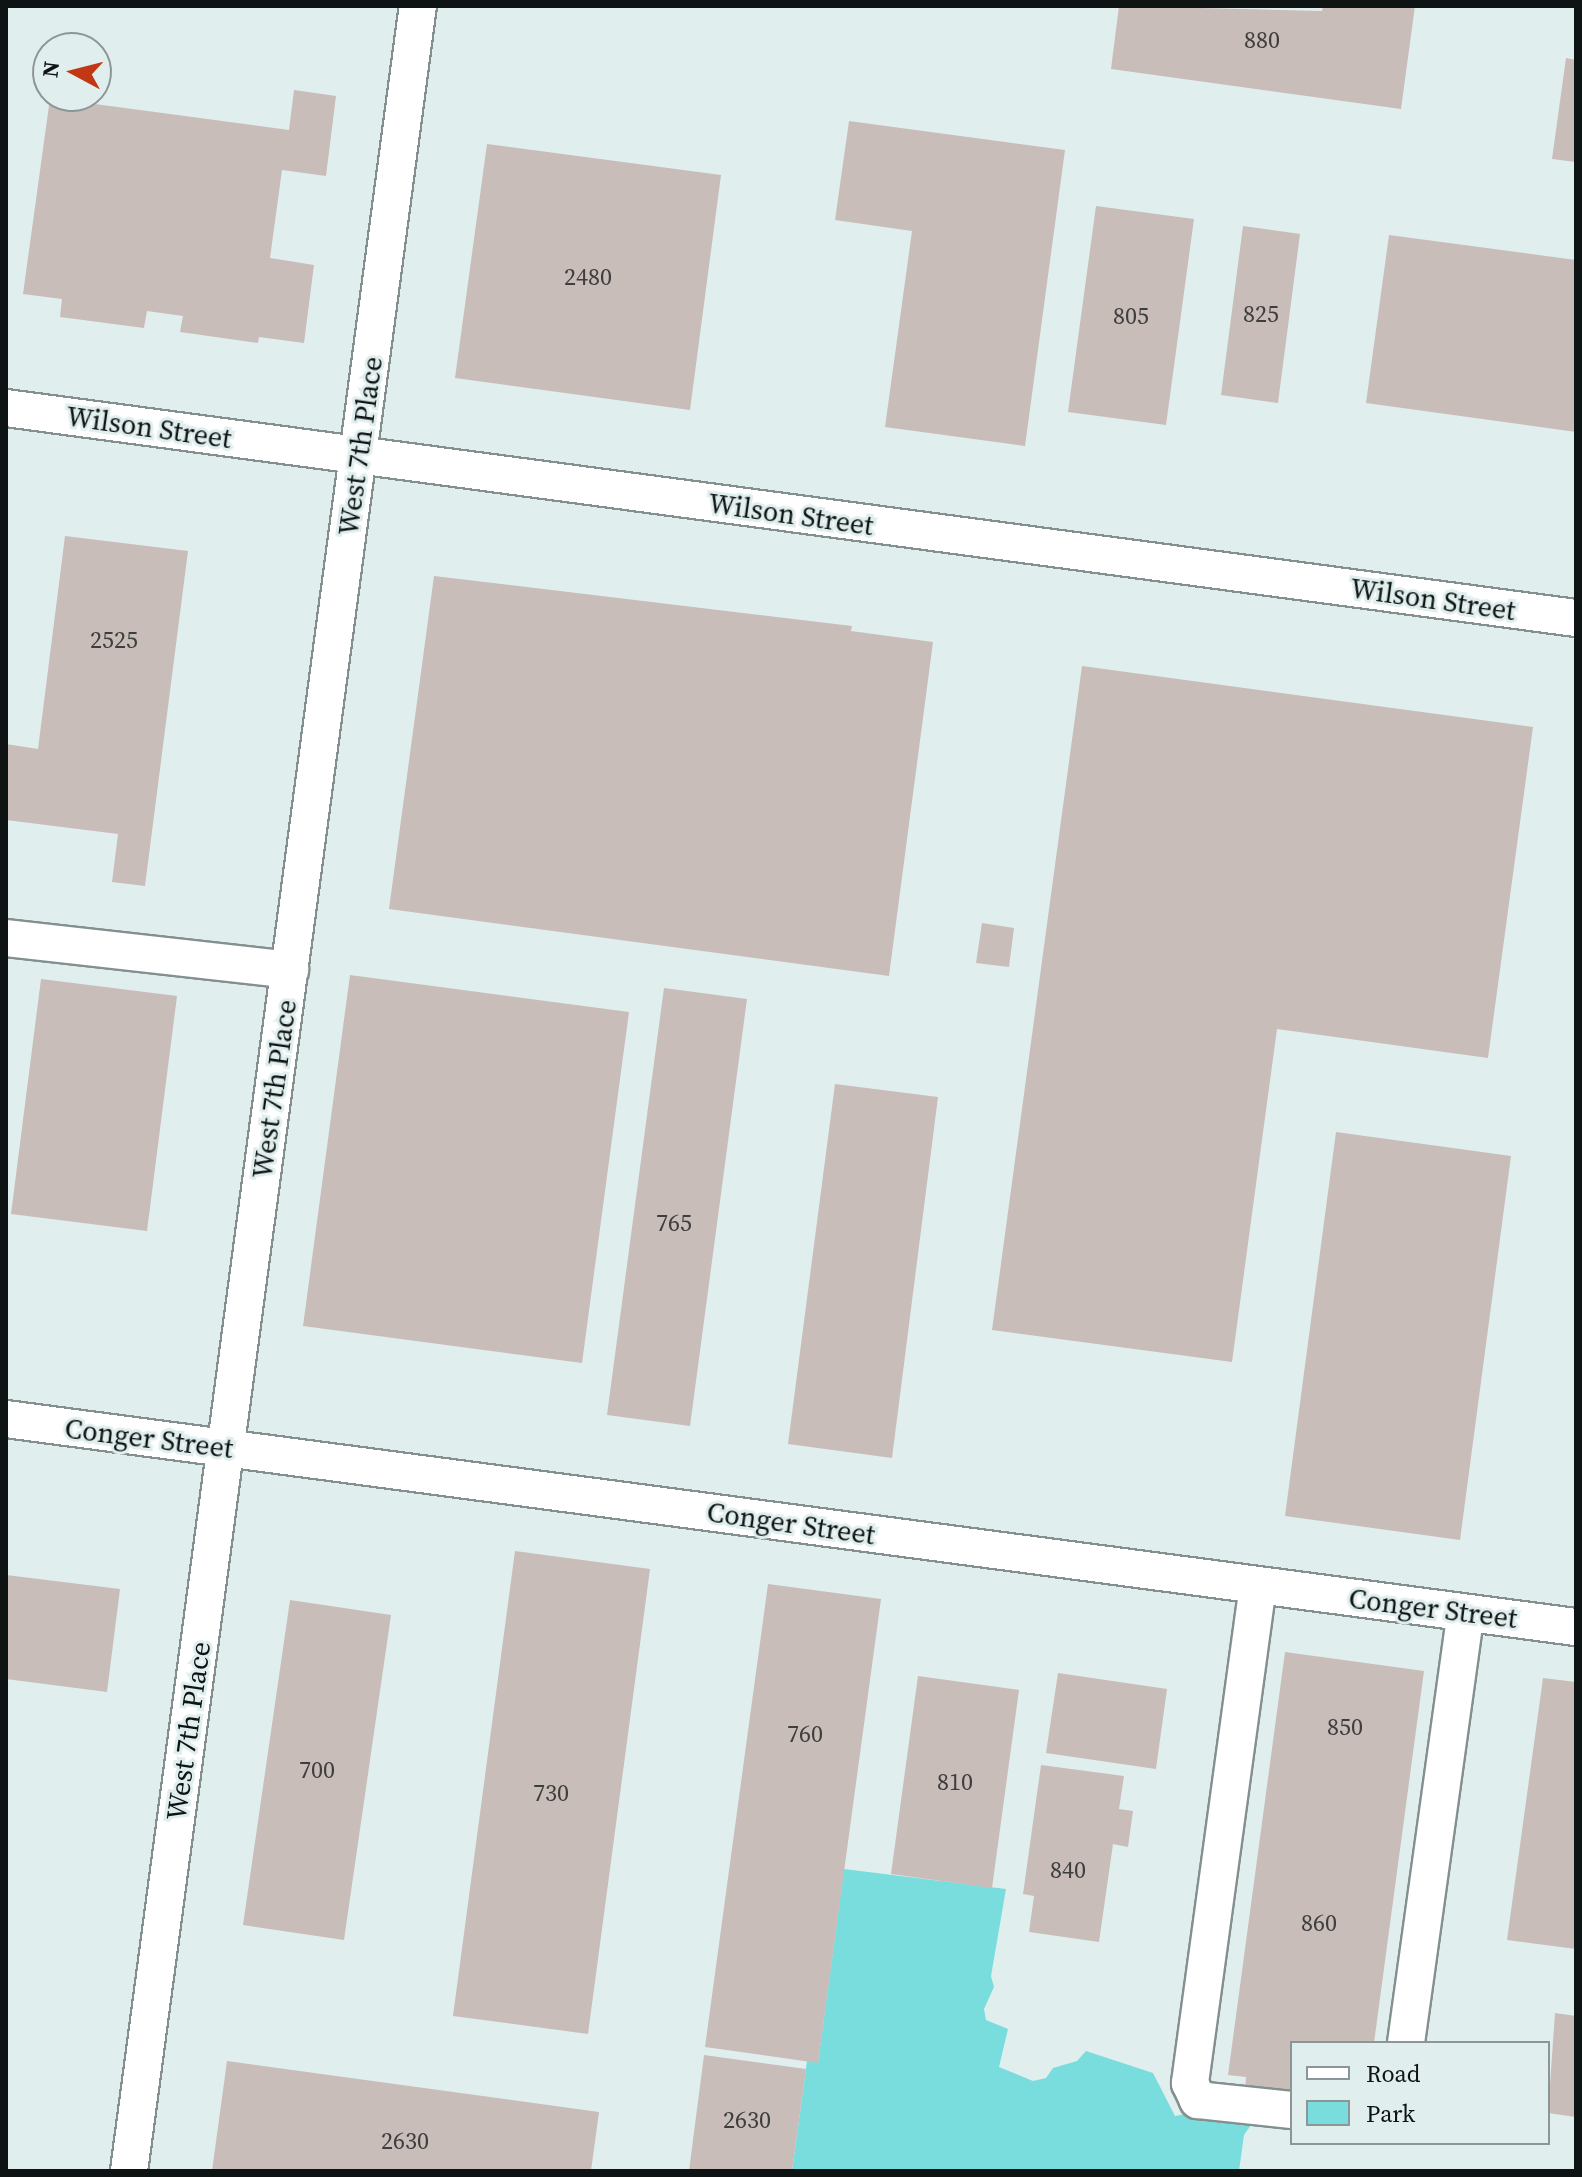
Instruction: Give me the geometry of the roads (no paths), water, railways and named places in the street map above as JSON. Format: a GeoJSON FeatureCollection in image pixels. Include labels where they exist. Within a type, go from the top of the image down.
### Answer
{"type":"FeatureCollection","features":[{"type":"Feature","properties":{"kind":"street","name":"West 7th Place"},"geometry":{"type":"LineString","coordinates":[[129,2171],[418,6]]}},
{"type":"Feature","properties":{"kind":"street","name":"Wilson Street"},"geometry":{"type":"LineString","coordinates":[[6,408],[1576,618]]}},
{"type":"Feature","properties":{"kind":"street"},"geometry":{"type":"LineString","coordinates":[[6,938],[290,970]]}},
{"type":"Feature","properties":{"kind":"street","name":"Conger Street"},"geometry":{"type":"LineString","coordinates":[[6,1419],[1576,1627]]}},
{"type":"Feature","properties":{"kind":"street"},"geometry":{"type":"LineString","coordinates":[[1258,1585],[1190,2083],[1198,2100],[1290,2110]]}},
{"type":"Feature","properties":{"kind":"street"},"geometry":{"type":"LineString","coordinates":[[1406,2041],[1466,1613]]}}]}
